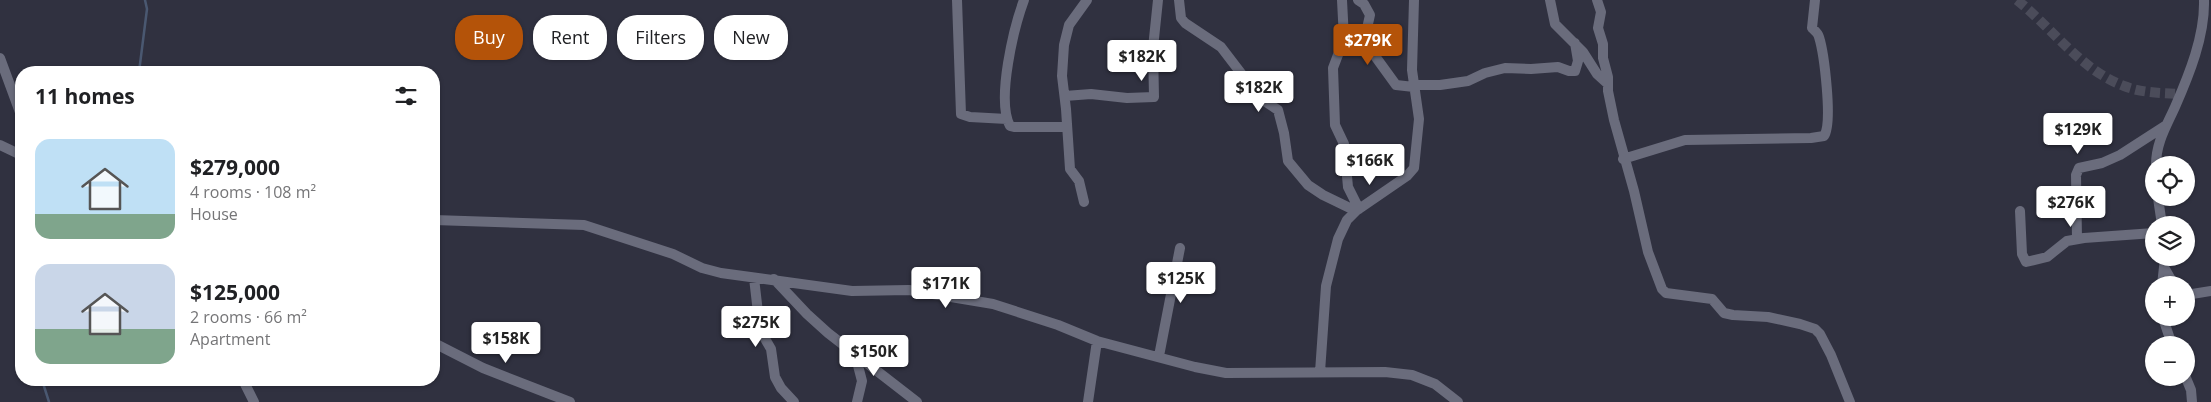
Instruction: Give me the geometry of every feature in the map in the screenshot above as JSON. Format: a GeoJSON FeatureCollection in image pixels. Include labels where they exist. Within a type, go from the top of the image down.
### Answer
{"type":"FeatureCollection","features":[{"type":"Feature","properties":{"kind":"street"},"geometry":{"type":"LineString","coordinates":[[957,0],[961,114],[970,117],[1007,119]]}},
{"type":"Feature","properties":{"kind":"street"},"geometry":{"type":"LineString","coordinates":[[1024,0],[1017,18],[1007,67],[1007,119],[1010,126],[1014,127],[1067,127]]}},
{"type":"Feature","properties":{"kind":"street"},"geometry":{"type":"LineString","coordinates":[[1084,202],[1079,182],[1070,169],[1062,76],[1067,32],[1073,17],[1087,0]]}},
{"type":"Feature","properties":{"kind":"street"},"geometry":{"type":"LineString","coordinates":[[1065,96],[1091,94],[1127,98],[1154,97],[1153,48],[1158,0]]}},
{"type":"Feature","properties":{"kind":"street"},"geometry":{"type":"LineString","coordinates":[[1179,0],[1181,18],[1185,23],[1221,47],[1260,98],[1278,110],[1288,158],[1292,166],[1311,188],[1357,210]]}},
{"type":"Feature","properties":{"kind":"street"},"geometry":{"type":"LineString","coordinates":[[1342,0],[1344,39],[1333,68],[1335,125],[1344,144],[1348,187],[1357,210]]}},
{"type":"Feature","properties":{"kind":"street"},"geometry":{"type":"LineString","coordinates":[[1358,0],[1364,4],[1370,15],[1365,37],[1367,45],[1382,63],[1396,85],[1414,86],[1463,82],[1494,70],[1505,68],[1558,67],[1569,71],[1575,70],[1578,61],[1575,44]]}},
{"type":"Feature","properties":{"kind":"street"},"geometry":{"type":"LineString","coordinates":[[1320,372],[1326,286],[1338,239],[1347,220],[1357,210],[1400,182],[1414,168],[1419,119],[1412,70],[1414,0]]}},
{"type":"Feature","properties":{"kind":"street"},"geometry":{"type":"LineString","coordinates":[[1550,0],[1553,22],[1586,56],[1597,74],[1608,84]]}},
{"type":"Feature","properties":{"kind":"street"},"geometry":{"type":"LineString","coordinates":[[1597,0],[1601,11],[1598,28],[1603,42],[1603,58],[1614,120],[1623,159],[1634,191],[1648,252],[1664,291],[1712,299],[1728,314],[1768,317],[1800,324],[1815,330],[1820,334],[1831,355],[1850,402]]}},
{"type":"Feature","properties":{"kind":"street"},"geometry":{"type":"LineString","coordinates":[[1623,159],[1685,140],[1811,138],[1824,136],[1828,126],[1828,98],[1819,37],[1812,28],[1815,0]]}},
{"type":"Feature","properties":{"kind":"street"},"geometry":{"type":"LineString","coordinates":[[2156,156],[2157,147],[2189,75],[2207,8]]}},
{"type":"Feature","properties":{"kind":"street"},"geometry":{"type":"LineString","coordinates":[[0,58],[15,99]]}},
{"type":"Feature","properties":{"kind":"street"},"geometry":{"type":"LineString","coordinates":[[2077,239],[2076,175],[2079,168],[2120,155],[2166,125]]}},
{"type":"Feature","properties":{"kind":"street"},"geometry":{"type":"LineString","coordinates":[[0,145],[15,152]]}},
{"type":"Feature","properties":{"kind":"street"},"geometry":{"type":"LineString","coordinates":[[2020,212],[2024,262],[2047,257],[2067,241],[2145,235]]}},
{"type":"Feature","properties":{"kind":"street"},"geometry":{"type":"LineString","coordinates":[[440,220],[584,225],[673,254],[702,268],[721,273],[852,291],[909,290],[993,304],[1058,325],[1097,341],[1195,367],[1231,374],[1396,372],[1412,375],[1435,384],[1458,402]]}},
{"type":"Feature","properties":{"kind":"street"},"geometry":{"type":"LineString","coordinates":[[1158,356],[1180,248]]}},
{"type":"Feature","properties":{"kind":"street"},"geometry":{"type":"LineString","coordinates":[[2164,276],[2165,269]]}},
{"type":"Feature","properties":{"kind":"street"},"geometry":{"type":"LineString","coordinates":[[2165,269],[2169,276]]}},
{"type":"Feature","properties":{"kind":"street"},"geometry":{"type":"LineString","coordinates":[[754,278],[760,330],[771,350],[775,377],[781,388],[794,402]]}},
{"type":"Feature","properties":{"kind":"street"},"geometry":{"type":"LineString","coordinates":[[774,279],[807,314],[916,402]]}},
{"type":"Feature","properties":{"kind":"street"},"geometry":{"type":"LineString","coordinates":[[2195,294],[2211,291]]}},
{"type":"Feature","properties":{"kind":"street"},"geometry":{"type":"LineString","coordinates":[[1088,402],[1097,341]]}},
{"type":"Feature","properties":{"kind":"street"},"geometry":{"type":"LineString","coordinates":[[440,345],[483,368],[570,402]]}},
{"type":"Feature","properties":{"kind":"street"},"geometry":{"type":"LineString","coordinates":[[855,354],[862,381],[857,402]]}},
{"type":"Feature","properties":{"kind":"street"},"geometry":{"type":"LineString","coordinates":[[246,386],[254,402]]}},
{"type":"Feature","properties":{"kind":"street"},"geometry":{"type":"LineString","coordinates":[[2189,386],[2192,402]]}},
{"type":"Feature","properties":{"kind":"waterway"},"geometry":{"type":"LineString","coordinates":[[140,66],[147,9],[145,0]]}},
{"type":"Feature","properties":{"kind":"waterway"},"geometry":{"type":"LineString","coordinates":[[44,386],[49,402]]}},
{"type":"Feature","properties":{"kind":"tunnel"},"geometry":{"type":"LineString","coordinates":[[2017,0],[2080,59],[2108,79],[2138,90],[2180,94]]}}]}
